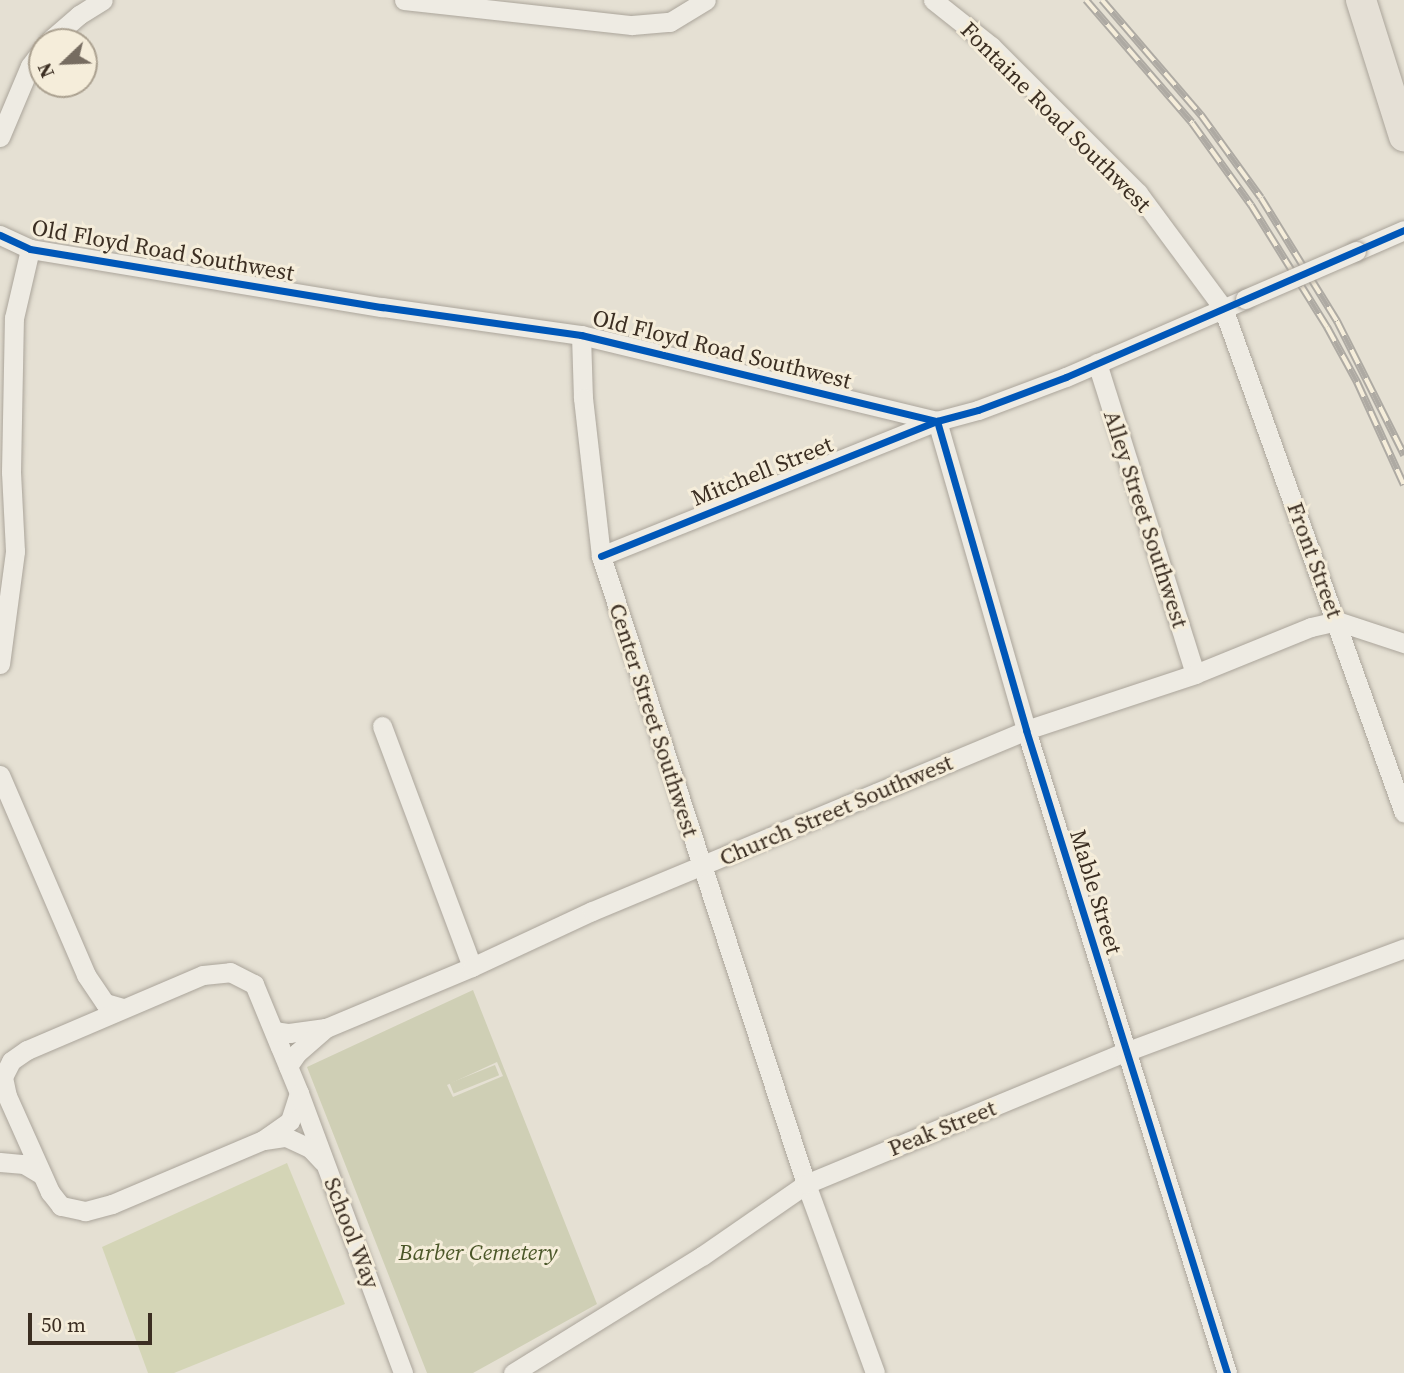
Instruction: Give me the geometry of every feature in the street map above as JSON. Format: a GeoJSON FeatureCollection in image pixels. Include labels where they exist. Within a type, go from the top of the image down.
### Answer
{"type":"FeatureCollection","features":[{"type":"Feature","properties":{"kind":"main road"},"geometry":{"type":"LineString","coordinates":[[1361,0],[1404,136]]}},
{"type":"Feature","properties":{"kind":"street"},"geometry":{"type":"LineString","coordinates":[[64,28],[103,0]]}},
{"type":"Feature","properties":{"kind":"street"},"geometry":{"type":"LineString","coordinates":[[404,0],[632,25],[670,22],[706,0]]}},
{"type":"Feature","properties":{"kind":"street","name":"Fontaine Road Southwest"},"geometry":{"type":"LineString","coordinates":[[933,0],[991,46],[1138,193],[1223,308]]}},
{"type":"Feature","properties":{"kind":"street"},"geometry":{"type":"LineString","coordinates":[[0,137],[28,71]]}},
{"type":"Feature","properties":{"kind":"street","name":"Old Floyd Road Southwest"},"geometry":{"type":"LineString","coordinates":[[0,235],[30,248],[382,307],[582,335],[937,421],[978,410],[1097,363],[1404,230]]}},
{"type":"Feature","properties":{"kind":"street"},"geometry":{"type":"LineString","coordinates":[[0,664],[15,551],[7,540],[13,330],[30,248]]}},
{"type":"Feature","properties":{"kind":"street","name":"Front Street"},"geometry":{"type":"LineString","coordinates":[[1223,308],[1404,813]]}},
{"type":"Feature","properties":{"kind":"street","name":"Center Street Southwest"},"geometry":{"type":"LineString","coordinates":[[582,335],[583,398],[601,556],[806,1184],[875,1373]]}},
{"type":"Feature","properties":{"kind":"street","name":"Alley Street Southwest"},"geometry":{"type":"LineString","coordinates":[[1097,363],[1195,674]]}},
{"type":"Feature","properties":{"kind":"street","name":"Mitchell Street"},"geometry":{"type":"LineString","coordinates":[[601,556],[937,421]]}},
{"type":"Feature","properties":{"kind":"street","name":"Mable Street"},"geometry":{"type":"LineString","coordinates":[[937,421],[1026,730],[1227,1373]]}},
{"type":"Feature","properties":{"kind":"street"},"geometry":{"type":"LineString","coordinates":[[1337,621],[1404,642]]}},
{"type":"Feature","properties":{"kind":"street","name":"Church Street Southwest"},"geometry":{"type":"LineString","coordinates":[[274,1031],[289,1033],[326,1028],[472,967],[550,929],[1026,730],[1195,674],[1311,627],[1337,621]]}},
{"type":"Feature","properties":{"kind":"street"},"geometry":{"type":"LineString","coordinates":[[382,726],[472,967]]}},
{"type":"Feature","properties":{"kind":"street"},"geometry":{"type":"LineString","coordinates":[[0,775],[86,975],[105,1003],[122,1008]]}},
{"type":"Feature","properties":{"kind":"street","name":"Peak Street"},"geometry":{"type":"LineString","coordinates":[[513,1373],[702,1256],[806,1184],[1125,1052],[1404,948]]}},
{"type":"Feature","properties":{"kind":"street"},"geometry":{"type":"LineString","coordinates":[[230,972],[254,984],[299,1093],[290,1121],[263,1140],[112,1204],[85,1211],[61,1206],[41,1175],[16,1119],[3,1077],[11,1061],[27,1050],[122,1008],[203,975],[230,972]]}},
{"type":"Feature","properties":{"kind":"street"},"geometry":{"type":"LineString","coordinates":[[77,1028],[87,1012],[86,975]]}},
{"type":"Feature","properties":{"kind":"street"},"geometry":{"type":"LineString","coordinates":[[288,1066],[296,1053],[326,1028]]}},
{"type":"Feature","properties":{"kind":"street","name":"School Way"},"geometry":{"type":"LineString","coordinates":[[299,1093],[404,1373]]}},
{"type":"Feature","properties":{"kind":"street"},"geometry":{"type":"LineString","coordinates":[[16,1119],[2,1161],[24,1164],[41,1175]]}},
{"type":"Feature","properties":{"kind":"street"},"geometry":{"type":"LineString","coordinates":[[263,1140],[286,1138],[310,1148],[326,1166]]}},
{"type":"Feature","properties":{"kind":"green space","name":"Barber Cemetery"},"geometry":{"type":"Polygon","coordinates":[[[473,990],[597,1304],[473,1373],[427,1373],[307,1067],[473,990]],[[497,1062],[447,1085],[453,1097],[503,1076],[497,1062]]]}},
{"type":"Feature","properties":{"kind":"green space"},"geometry":{"type":"Polygon","coordinates":[[[495,1065],[499,1075],[454,1094],[450,1083],[495,1065]]]}},
{"type":"Feature","properties":{"kind":"green space"},"geometry":{"type":"Polygon","coordinates":[[[287,1163],[345,1304],[174,1373],[148,1373],[102,1247],[287,1163]]]}},
{"type":"Feature","properties":{"kind":"railway"},"geometry":{"type":"LineString","coordinates":[[1086,0],[1192,123],[1251,205],[1327,327],[1357,382],[1404,485]]}},
{"type":"Feature","properties":{"kind":"railway"},"geometry":{"type":"LineString","coordinates":[[1102,0],[1201,115],[1261,198],[1337,321],[1404,455]]}},
{"type":"Feature","properties":{"kind":"cycle path"},"geometry":{"type":"LineString","coordinates":[[0,235],[30,249],[382,307],[581,335],[937,421],[978,410],[1066,377],[1404,230]]}},
{"type":"Feature","properties":{"kind":"cycle path"},"geometry":{"type":"LineString","coordinates":[[601,556],[937,421],[1026,730],[1227,1373]]}}]}
